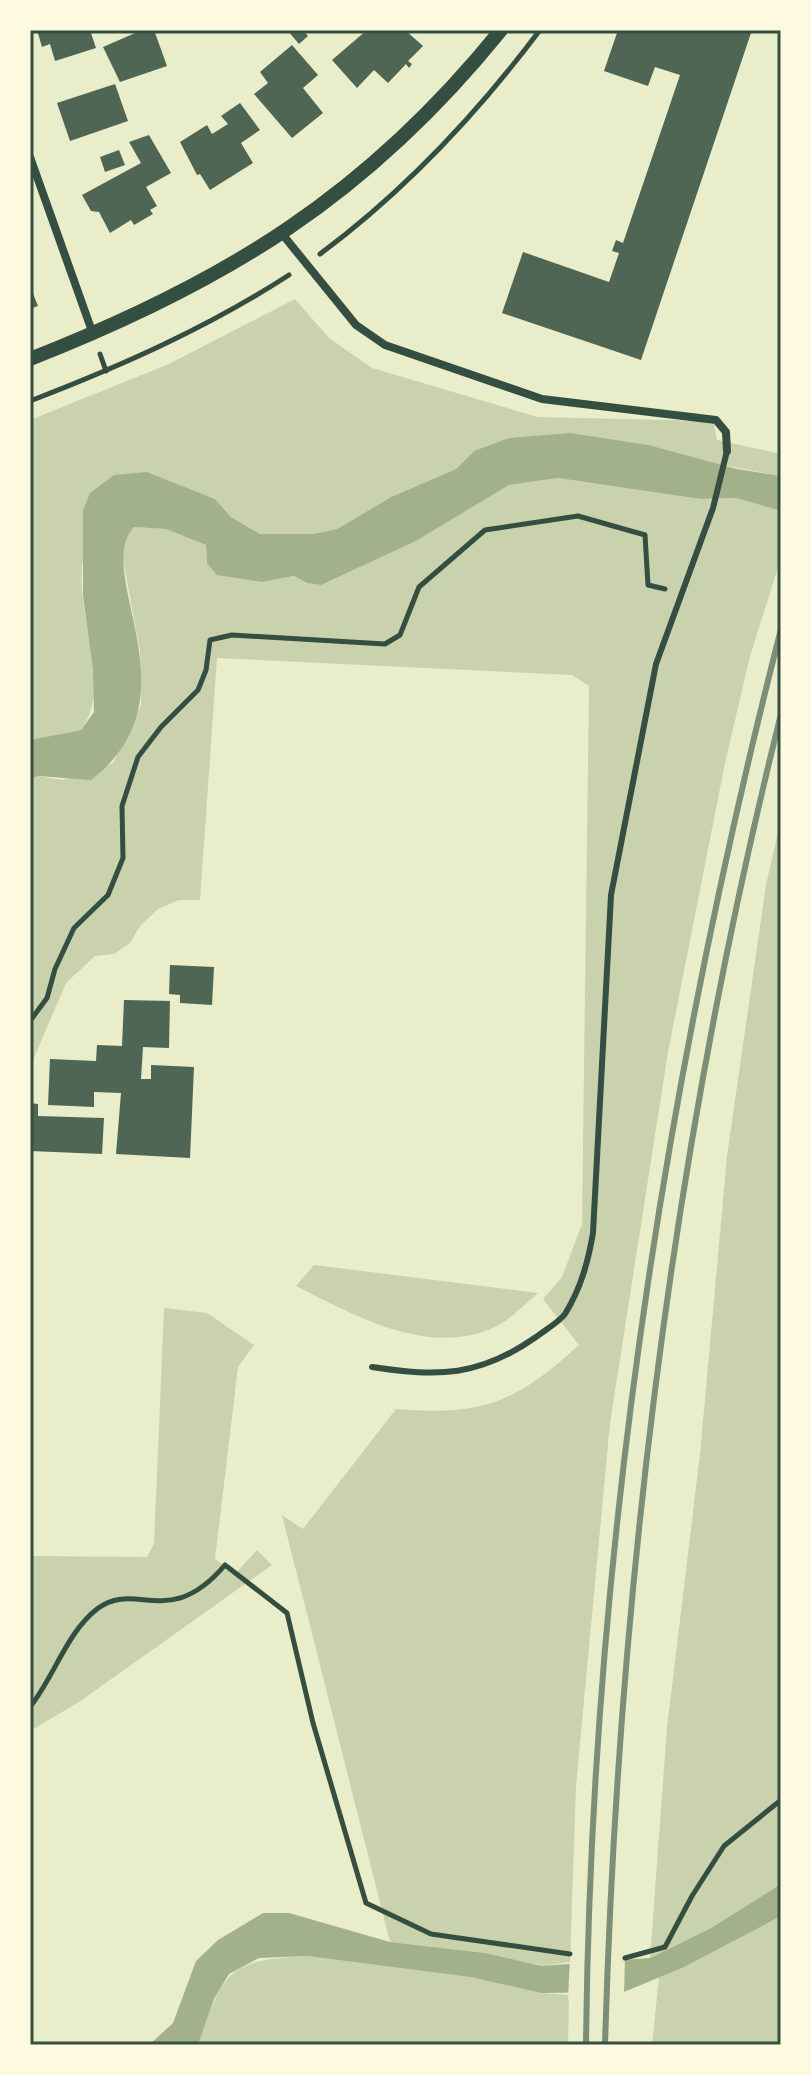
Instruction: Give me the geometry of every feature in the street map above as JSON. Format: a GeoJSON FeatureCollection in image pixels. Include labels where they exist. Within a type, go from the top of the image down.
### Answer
{"type":"FeatureCollection","features":[{"type":"Feature","properties":{"kind":"street"},"geometry":{"type":"LineString","coordinates":[[30,359],[93,334],[189,288],[283,235],[383,158],[434,107],[501,30]]}},
{"type":"Feature","properties":{"kind":"street"},"geometry":{"type":"LineString","coordinates":[[30,157],[93,334]]}},
{"type":"Feature","properties":{"kind":"street"},"geometry":{"type":"LineString","coordinates":[[283,235],[356,325],[385,345],[542,399],[716,420],[726,432],[727,451]]}},
{"type":"Feature","properties":{"kind":"lane"},"geometry":{"type":"LineString","coordinates":[[372,1367],[413,1373],[457,1373],[505,1358],[564,1316],[586,1271],[593,1233],[611,895],[656,664],[713,508],[727,451]]}},
{"type":"Feature","properties":{"kind":"path"},"geometry":{"type":"LineString","coordinates":[[30,1021],[47,998],[55,969],[74,928],[108,895],[123,858],[122,806],[138,757],[161,727],[198,690],[206,670],[210,640],[232,635],[385,644],[400,635],[419,587],[485,530],[578,516],[645,535],[648,585],[682,593]]}},
{"type":"Feature","properties":{"kind":"path"},"geometry":{"type":"LineString","coordinates":[[30,1707],[82,1623],[99,1607],[118,1601],[173,1602],[190,1597],[208,1584],[225,1565],[287,1613],[313,1723],[366,1903],[431,1934],[570,1954]]}},
{"type":"Feature","properties":{"kind":"path"},"geometry":{"type":"LineString","coordinates":[[625,1958],[665,1947],[692,1896],[724,1846],[781,1800]]}},
{"type":"Feature","properties":{"kind":"shaded area"},"geometry":{"type":"Polygon","coordinates":[[[295,299],[329,338],[372,368],[538,417],[713,421],[717,440],[781,454],[781,476],[711,463],[474,451],[456,469],[391,497],[337,529],[313,534],[260,534],[231,517],[215,499],[147,472],[102,527],[84,556],[83,600],[94,668],[91,711],[81,730],[30,740],[30,420],[169,364],[295,299]]]}},
{"type":"Feature","properties":{"kind":"shaded area"},"geometry":{"type":"Polygon","coordinates":[[[570,433],[648,445],[737,469],[781,476],[781,511],[736,498],[700,499],[558,478],[509,485],[416,541],[321,585],[307,583],[294,576],[262,582],[217,575],[207,563],[206,545],[166,529],[134,527],[124,548],[124,574],[141,676],[138,712],[122,747],[91,780],[38,776],[30,779],[30,740],[81,730],[94,712],[93,670],[83,596],[83,510],[90,493],[114,475],[147,472],[215,499],[231,517],[260,534],[313,534],[337,529],[391,497],[456,469],[474,451],[509,438],[570,433]]]}},
{"type":"Feature","properties":{"kind":"shaded area"},"geometry":{"type":"Polygon","coordinates":[[[558,478],[700,499],[736,498],[781,511],[781,558],[750,656],[725,763],[668,1052],[610,1423],[576,1786],[570,1962],[541,1966],[485,1953],[390,1942],[282,1515],[303,1529],[396,1409],[452,1410],[496,1401],[536,1380],[579,1345],[543,1299],[562,1277],[582,1224],[589,686],[572,675],[217,658],[200,900],[179,900],[158,909],[140,926],[130,943],[114,954],[95,956],[66,983],[30,1067],[30,779],[38,776],[62,780],[113,763],[141,705],[140,651],[122,554],[125,536],[134,527],[166,529],[206,545],[207,563],[262,582],[294,576],[307,583],[321,585],[416,541],[509,485],[558,478]]]}},
{"type":"Feature","properties":{"kind":"shaded area"},"geometry":{"type":"Polygon","coordinates":[[[781,819],[781,1884],[711,1928],[650,1958],[667,1728],[700,1454],[727,1156],[766,885],[781,819]]]}},
{"type":"Feature","properties":{"kind":"shaded area"},"geometry":{"type":"Polygon","coordinates":[[[314,1265],[538,1293],[495,1327],[470,1335],[444,1338],[418,1335],[367,1320],[296,1286],[314,1265]]]}},
{"type":"Feature","properties":{"kind":"shaded area"},"geometry":{"type":"Polygon","coordinates":[[[164,1308],[207,1313],[254,1345],[238,1367],[215,1559],[236,1573],[257,1550],[272,1565],[79,1702],[30,1731],[30,1556],[147,1557],[154,1544],[164,1308]]]}},
{"type":"Feature","properties":{"kind":"shaded area"},"geometry":{"type":"Polygon","coordinates":[[[781,1884],[781,1916],[684,1967],[624,1992],[541,1993],[470,1977],[307,1956],[259,1958],[229,1974],[214,1999],[198,2045],[149,2045],[173,2023],[196,1961],[218,1940],[263,1913],[289,1913],[390,1942],[485,1953],[541,1966],[650,1958],[711,1928],[781,1884]]]}},
{"type":"Feature","properties":{"kind":"shaded area"},"geometry":{"type":"Polygon","coordinates":[[[781,1916],[781,2045],[652,2045],[659,1977],[781,1916]]]}},
{"type":"Feature","properties":{"kind":"shaded area"},"geometry":{"type":"Polygon","coordinates":[[[307,1956],[470,1977],[541,1993],[569,1995],[568,2045],[198,2045],[214,2001],[232,1975],[260,1961],[307,1956]]]}},
{"type":"Feature","properties":{"kind":"pier"},"geometry":{"type":"Polygon","coordinates":[[[625,1955],[624,1996],[568,1999],[570,1958],[625,1955]]]}},
{"type":"Feature","properties":{"kind":"building"},"geometry":{"type":"Polygon","coordinates":[[[37,30],[90,30],[96,48],[55,61],[50,44],[42,47],[37,30]]]}},
{"type":"Feature","properties":{"kind":"building"},"geometry":{"type":"Polygon","coordinates":[[[142,30],[154,30],[167,66],[120,82],[103,47],[142,30]]]}},
{"type":"Feature","properties":{"kind":"building"},"geometry":{"type":"Polygon","coordinates":[[[287,30],[303,30],[308,36],[299,44],[287,30]]]}},
{"type":"Feature","properties":{"kind":"building"},"geometry":{"type":"Polygon","coordinates":[[[367,30],[405,30],[423,46],[408,61],[412,64],[409,68],[406,64],[388,83],[374,70],[357,88],[332,60],[367,30]]]}},
{"type":"Feature","properties":{"kind":"building"},"geometry":{"type":"Polygon","coordinates":[[[618,30],[752,30],[641,360],[502,313],[523,252],[609,282],[619,253],[612,251],[616,240],[623,243],[680,75],[655,67],[648,86],[604,71],[618,30]]]}},
{"type":"Feature","properties":{"kind":"building"},"geometry":{"type":"Polygon","coordinates":[[[292,45],[318,75],[303,88],[323,113],[292,138],[254,94],[268,83],[260,72],[292,45]]]}},
{"type":"Feature","properties":{"kind":"building"},"geometry":{"type":"Polygon","coordinates":[[[115,84],[128,121],[70,141],[57,103],[115,84]]]}},
{"type":"Feature","properties":{"kind":"building"},"geometry":{"type":"Polygon","coordinates":[[[240,103],[260,130],[241,143],[253,163],[210,190],[200,174],[197,175],[180,142],[207,125],[212,134],[228,124],[221,116],[240,103]]]}},
{"type":"Feature","properties":{"kind":"building"},"geometry":{"type":"Polygon","coordinates":[[[149,135],[171,173],[146,187],[157,206],[150,210],[153,214],[134,225],[131,220],[110,233],[99,212],[91,211],[82,195],[141,163],[129,142],[149,135]]]}},
{"type":"Feature","properties":{"kind":"building"},"geometry":{"type":"Polygon","coordinates":[[[119,150],[125,165],[105,172],[100,157],[119,150]]]}},
{"type":"Feature","properties":{"kind":"building"},"geometry":{"type":"Polygon","coordinates":[[[30,286],[38,306],[30,309],[30,286]]]}},
{"type":"Feature","properties":{"kind":"building"},"geometry":{"type":"Polygon","coordinates":[[[170,965],[214,967],[212,1005],[180,1003],[180,995],[169,994],[170,965]]]}},
{"type":"Feature","properties":{"kind":"building"},"geometry":{"type":"Polygon","coordinates":[[[124,1000],[170,1001],[169,1048],[143,1047],[141,1079],[151,1079],[151,1065],[194,1067],[190,1158],[116,1154],[121,1093],[94,1092],[94,1107],[48,1105],[50,1059],[96,1061],[97,1045],[122,1046],[124,1000]]]}},
{"type":"Feature","properties":{"kind":"building"},"geometry":{"type":"Polygon","coordinates":[[[30,1103],[38,1104],[38,1116],[104,1118],[102,1154],[30,1151],[30,1103]]]}},
{"type":"Feature","properties":{"kind":"railway"},"geometry":{"type":"LineString","coordinates":[[586,2045],[591,1866],[602,1688],[619,1509],[641,1331],[701,978],[781,629]]}},
{"type":"Feature","properties":{"kind":"railway"},"geometry":{"type":"LineString","coordinates":[[605,2045],[623,1709],[657,1375],[709,1043],[781,714]]}}]}
